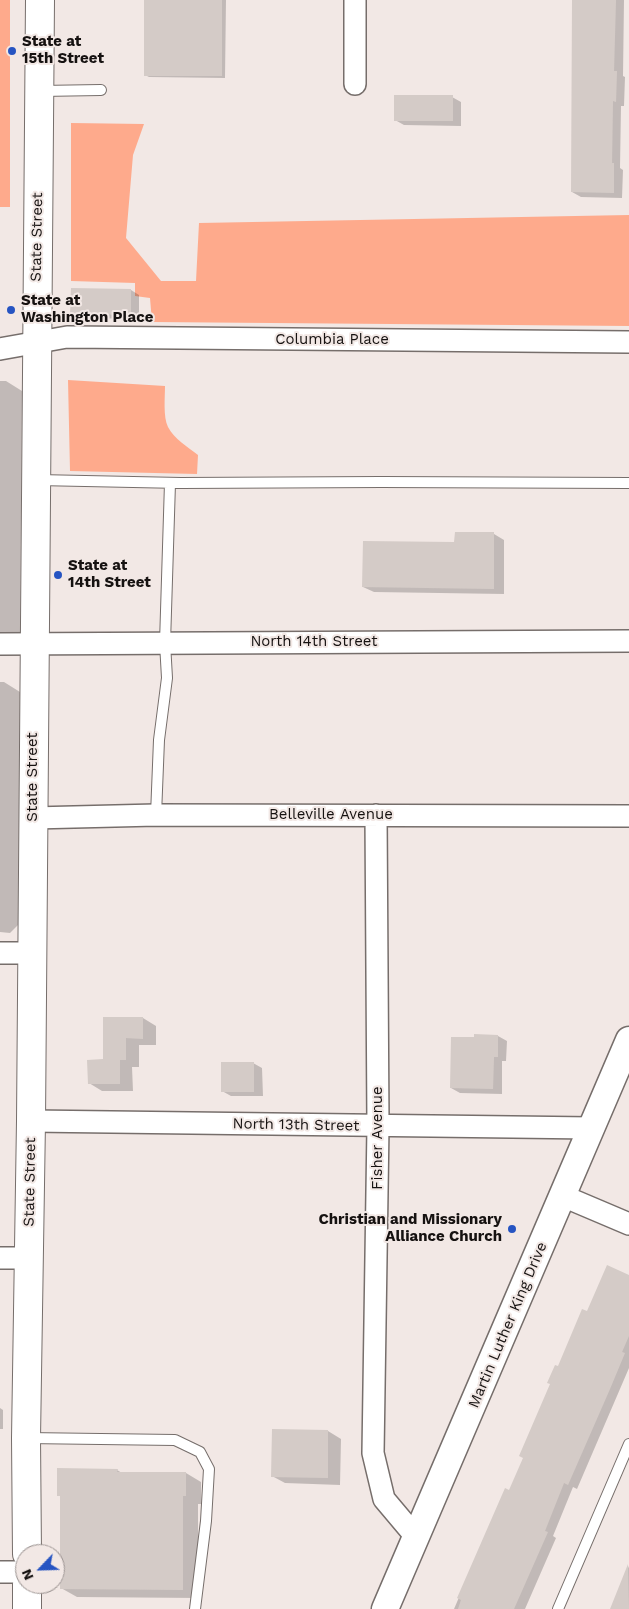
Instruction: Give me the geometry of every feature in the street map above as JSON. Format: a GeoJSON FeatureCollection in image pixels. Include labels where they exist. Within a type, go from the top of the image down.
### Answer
{"type":"FeatureCollection","features":[{"type":"Feature","properties":{"kind":"main road","name":"State Street"},"geometry":{"type":"LineString","coordinates":[[27,1544],[26,1438],[40,0]]}},
{"type":"Feature","properties":{"kind":"main road"},"geometry":{"type":"LineString","coordinates":[[27,1594],[27,1609]]}},
{"type":"Feature","properties":{"kind":"street"},"geometry":{"type":"LineString","coordinates":[[355,0],[355,84]]}},
{"type":"Feature","properties":{"kind":"street","name":"Columbia Place"},"geometry":{"type":"LineString","coordinates":[[0,349],[67,337],[629,342]]}},
{"type":"Feature","properties":{"kind":"street","name":"North 14th Street"},"geometry":{"type":"LineString","coordinates":[[0,644],[629,641]]}},
{"type":"Feature","properties":{"kind":"street","name":"Belleville Avenue"},"geometry":{"type":"LineString","coordinates":[[33,818],[156,815],[629,816]]}},
{"type":"Feature","properties":{"kind":"street","name":"Fisher Avenue"},"geometry":{"type":"LineString","coordinates":[[376,815],[378,1126],[373,1453],[384,1499],[416,1537]]}},
{"type":"Feature","properties":{"kind":"street"},"geometry":{"type":"LineString","coordinates":[[0,953],[32,953]]}},
{"type":"Feature","properties":{"kind":"street","name":"Martin Luther King Drive"},"geometry":{"type":"LineString","coordinates":[[385,1609],[629,1040]]}},
{"type":"Feature","properties":{"kind":"street","name":"North 13th Street"},"geometry":{"type":"LineString","coordinates":[[30,1121],[592,1128]]}},
{"type":"Feature","properties":{"kind":"street"},"geometry":{"type":"LineString","coordinates":[[563,1196],[629,1224]]}},
{"type":"Feature","properties":{"kind":"street"},"geometry":{"type":"LineString","coordinates":[[0,1258],[29,1258]]}},
{"type":"Feature","properties":{"kind":"street"},"geometry":{"type":"LineString","coordinates":[[0,1572],[15,1572]]}},
{"type":"Feature","properties":{"kind":"lane"},"geometry":{"type":"LineString","coordinates":[[39,91],[101,90]]}},
{"type":"Feature","properties":{"kind":"lane"},"geometry":{"type":"LineString","coordinates":[[36,480],[170,483],[629,483]]}},
{"type":"Feature","properties":{"kind":"lane"},"geometry":{"type":"LineString","coordinates":[[156,815],[159,740],[167,678],[166,643],[170,483]]}},
{"type":"Feature","properties":{"kind":"lane"},"geometry":{"type":"LineString","coordinates":[[26,1438],[176,1440],[200,1452],[209,1469],[206,1521],[195,1609]]}},
{"type":"Feature","properties":{"kind":"lane"},"geometry":{"type":"LineString","coordinates":[[558,1609],[629,1444]]}},
{"type":"Feature","properties":{"kind":"shaded area"},"geometry":{"type":"Polygon","coordinates":[[[0,0],[10,0],[10,207],[0,207],[0,0]]]}},
{"type":"Feature","properties":{"kind":"shaded area"},"geometry":{"type":"Polygon","coordinates":[[[71,123],[144,124],[133,155],[126,238],[161,281],[196,281],[199,223],[629,215],[629,326],[152,322],[150,298],[135,296],[135,283],[71,281],[71,123]]]}},
{"type":"Feature","properties":{"kind":"shaded area"},"geometry":{"type":"Polygon","coordinates":[[[68,380],[165,386],[166,423],[174,435],[198,455],[197,474],[70,471],[68,380]]]}},
{"type":"Feature","properties":{"kind":"building"},"geometry":{"type":"Polygon","coordinates":[[[144,0],[222,0],[222,76],[144,76],[144,0]]]}},
{"type":"Feature","properties":{"kind":"building"},"geometry":{"type":"Polygon","coordinates":[[[572,0],[616,0],[614,71],[617,71],[616,102],[613,101],[612,163],[614,163],[614,193],[571,192],[572,0]]]}},
{"type":"Feature","properties":{"kind":"building"},"geometry":{"type":"Polygon","coordinates":[[[394,95],[453,95],[453,121],[394,121],[394,95]]]}},
{"type":"Feature","properties":{"kind":"building"},"geometry":{"type":"Polygon","coordinates":[[[71,288],[131,289],[131,315],[70,314],[71,288]]]}},
{"type":"Feature","properties":{"kind":"building"},"geometry":{"type":"Polygon","coordinates":[[[455,532],[494,532],[494,589],[362,587],[363,541],[454,542],[455,532]]]}},
{"type":"Feature","properties":{"kind":"building"},"geometry":{"type":"Polygon","coordinates":[[[103,1017],[143,1017],[143,1039],[126,1038],[126,1060],[120,1060],[120,1084],[88,1084],[87,1060],[103,1059],[103,1017]]]}},
{"type":"Feature","properties":{"kind":"building"},"geometry":{"type":"Polygon","coordinates":[[[474,1034],[498,1035],[498,1057],[494,1057],[493,1089],[450,1088],[451,1037],[474,1037],[474,1034]]]}},
{"type":"Feature","properties":{"kind":"building"},"geometry":{"type":"Polygon","coordinates":[[[221,1062],[254,1062],[254,1092],[221,1092],[221,1062]]]}},
{"type":"Feature","properties":{"kind":"building"},"geometry":{"type":"Polygon","coordinates":[[[607,1265],[629,1275],[629,1336],[622,1352],[625,1353],[610,1389],[568,1485],[564,1483],[545,1531],[548,1532],[514,1609],[458,1609],[461,1600],[457,1598],[505,1488],[509,1490],[523,1458],[519,1456],[550,1384],[547,1383],[555,1365],[558,1366],[582,1309],[587,1311],[607,1265]]]}},
{"type":"Feature","properties":{"kind":"building"},"geometry":{"type":"Polygon","coordinates":[[[272,1429],[328,1430],[328,1478],[271,1477],[272,1429]]]}},
{"type":"Feature","properties":{"kind":"building"},"geometry":{"type":"Polygon","coordinates":[[[57,1468],[118,1469],[117,1472],[186,1472],[186,1496],[183,1496],[183,1590],[65,1589],[65,1544],[60,1544],[60,1496],[57,1496],[57,1468]]]}},
{"type":"Feature","properties":{"kind":"building"},"geometry":{"type":"Polygon","coordinates":[[[628,1564],[629,1609],[610,1609],[628,1564]]]}},
{"type":"Feature","properties":{"kind":"place","name":"State at 15th Street"},"geometry":{"type":"Point","coordinates":[12,51]}},
{"type":"Feature","properties":{"kind":"place","name":"State at Washington Place"},"geometry":{"type":"Point","coordinates":[11,310]}},
{"type":"Feature","properties":{"kind":"place","name":"State at 14th Street"},"geometry":{"type":"Point","coordinates":[58,575]}},
{"type":"Feature","properties":{"kind":"place","name":"Christian and Missionary Alliance Church"},"geometry":{"type":"Point","coordinates":[512,1229]}}]}
